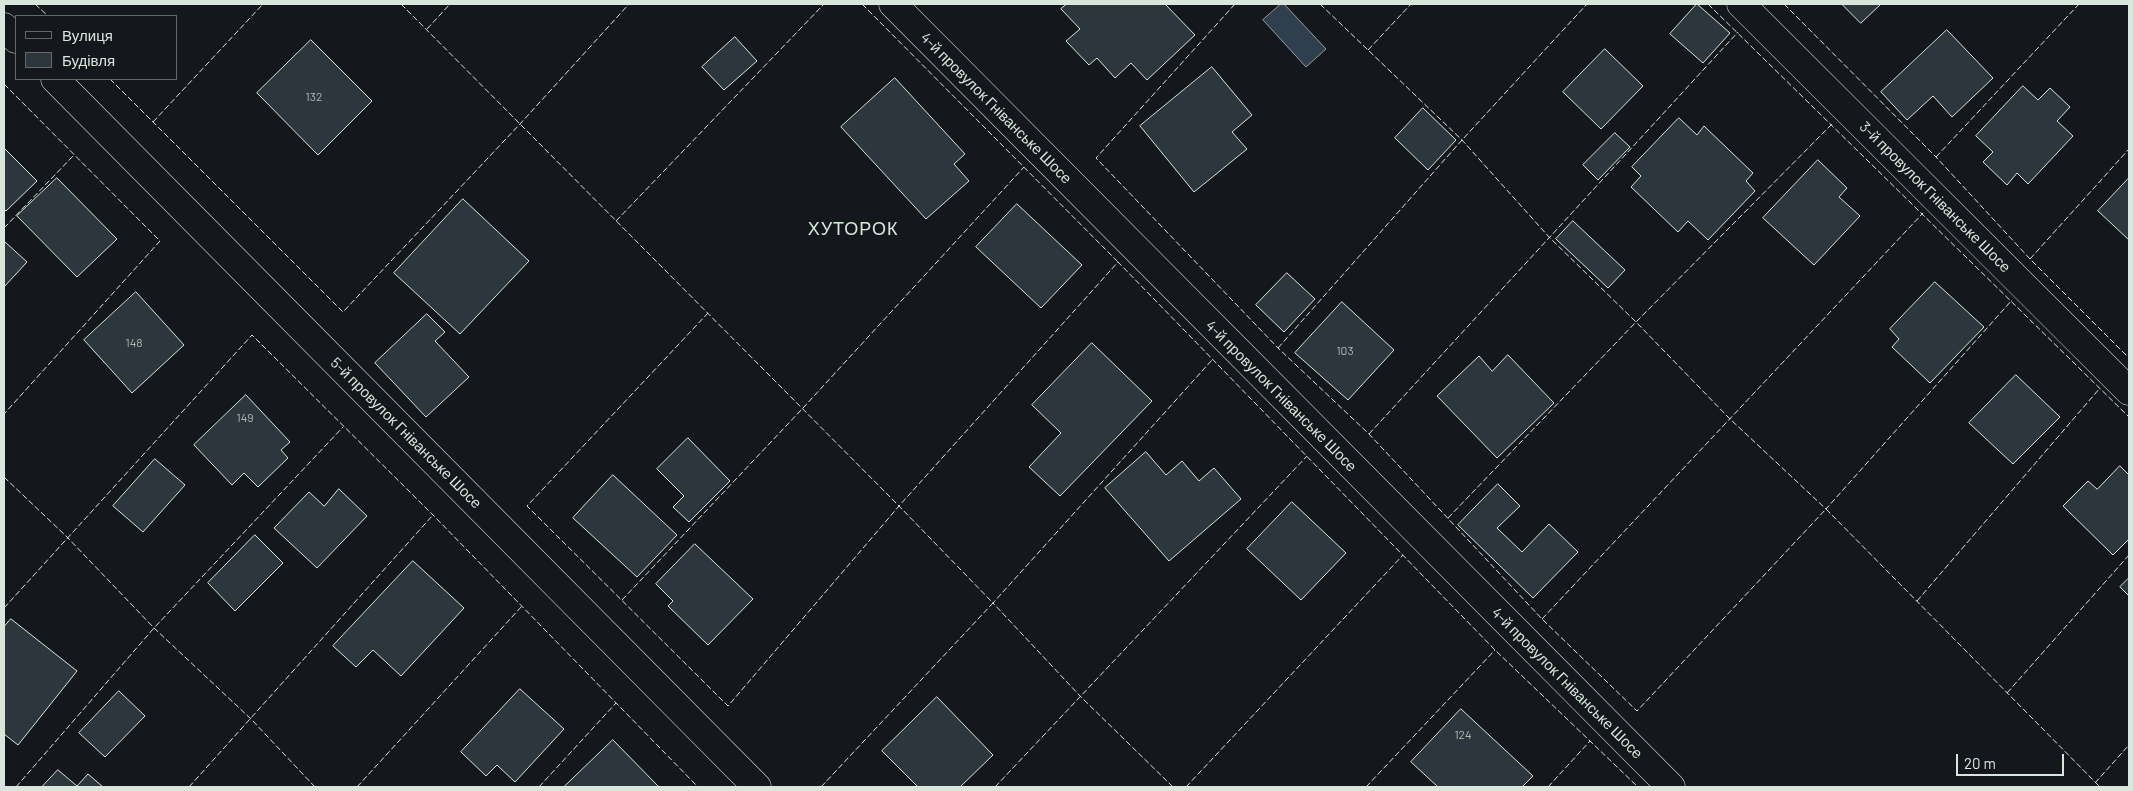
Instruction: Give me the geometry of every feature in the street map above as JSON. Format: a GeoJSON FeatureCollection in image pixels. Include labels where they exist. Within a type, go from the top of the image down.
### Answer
{"type":"FeatureCollection","features":[{"type":"Feature","properties":{"kind":"street","name":"4-й провулок Гніванське Шосе"},"geometry":{"type":"LineString","coordinates":[[893,4],[1671,787]]}},
{"type":"Feature","properties":{"kind":"street","name":"3-й провулок Гніванське Шосе"},"geometry":{"type":"LineString","coordinates":[[1741,4],[2129,391]]}},
{"type":"Feature","properties":{"kind":"street"},"geometry":{"type":"LineString","coordinates":[[4,27],[15,38]]}},
{"type":"Feature","properties":{"kind":"street","name":"5-й провулок Гніванське Шосе"},"geometry":{"type":"LineString","coordinates":[[56,80],[757,787]]}},
{"type":"Feature","properties":{"kind":"water"},"geometry":{"type":"Polygon","coordinates":[[[1281,4],[1284,4],[1326,49],[1306,67],[1263,20],[1281,4]]]}},
{"type":"Feature","properties":{"kind":"building"},"geometry":{"type":"Polygon","coordinates":[[[1067,4],[1165,4],[1195,35],[1147,80],[1131,63],[1115,78],[1097,58],[1089,65],[1066,41],[1080,29],[1061,9],[1067,4]]]}},
{"type":"Feature","properties":{"kind":"building"},"geometry":{"type":"Polygon","coordinates":[[[1697,4],[1730,33],[1703,63],[1670,34],[1697,4]]]}},
{"type":"Feature","properties":{"kind":"building"},"geometry":{"type":"Polygon","coordinates":[[[1842,4],[1881,4],[1861,23],[1842,4]]]}},
{"type":"Feature","properties":{"kind":"building"},"geometry":{"type":"Polygon","coordinates":[[[1947,30],[1993,78],[1952,117],[1933,96],[1907,120],[1881,92],[1947,30]]]}},
{"type":"Feature","properties":{"kind":"building"},"geometry":{"type":"Polygon","coordinates":[[[735,37],[757,61],[724,90],[702,67],[735,37]]]}},
{"type":"Feature","properties":{"kind":"building"},"geometry":{"type":"Polygon","coordinates":[[[311,40],[372,101],[318,155],[257,93],[311,40]]]}},
{"type":"Feature","properties":{"kind":"building"},"geometry":{"type":"Polygon","coordinates":[[[1605,49],[1643,86],[1601,129],[1563,92],[1605,49]]]}},
{"type":"Feature","properties":{"kind":"building"},"geometry":{"type":"Polygon","coordinates":[[[1212,67],[1252,115],[1232,132],[1247,149],[1194,192],[1140,126],[1212,67]]]}},
{"type":"Feature","properties":{"kind":"building"},"geometry":{"type":"Polygon","coordinates":[[[895,78],[965,154],[954,164],[969,181],[926,219],[841,127],[895,78]]]}},
{"type":"Feature","properties":{"kind":"building"},"geometry":{"type":"Polygon","coordinates":[[[2023,86],[2038,100],[2050,88],[2070,107],[2057,121],[2073,136],[2028,184],[2017,173],[2007,185],[1983,162],[1993,152],[1976,136],[2023,86]]]}},
{"type":"Feature","properties":{"kind":"building"},"geometry":{"type":"Polygon","coordinates":[[[1423,108],[1456,140],[1428,170],[1395,138],[1423,108]]]}},
{"type":"Feature","properties":{"kind":"building"},"geometry":{"type":"Polygon","coordinates":[[[1679,118],[1697,135],[1704,126],[1753,173],[1746,181],[1755,191],[1708,240],[1688,221],[1678,232],[1631,187],[1641,176],[1632,167],[1679,118]]]}},
{"type":"Feature","properties":{"kind":"building"},"geometry":{"type":"Polygon","coordinates":[[[1615,133],[1630,147],[1598,180],[1583,165],[1615,133]]]}},
{"type":"Feature","properties":{"kind":"building"},"geometry":{"type":"Polygon","coordinates":[[[4,148],[37,181],[6,211],[4,209],[4,148]]]}},
{"type":"Feature","properties":{"kind":"building"},"geometry":{"type":"Polygon","coordinates":[[[1818,160],[1847,188],[1839,197],[1860,216],[1814,265],[1763,218],[1818,160]]]}},
{"type":"Feature","properties":{"kind":"building"},"geometry":{"type":"Polygon","coordinates":[[[57,178],[117,239],[77,277],[17,216],[57,178]]]}},
{"type":"Feature","properties":{"kind":"building"},"geometry":{"type":"Polygon","coordinates":[[[2129,178],[2129,240],[2098,211],[2129,178]]]}},
{"type":"Feature","properties":{"kind":"building"},"geometry":{"type":"Polygon","coordinates":[[[463,199],[529,261],[460,334],[394,273],[463,199]]]}},
{"type":"Feature","properties":{"kind":"building"},"geometry":{"type":"Polygon","coordinates":[[[1017,204],[1082,265],[1041,308],[976,247],[1017,204]]]}},
{"type":"Feature","properties":{"kind":"building"},"geometry":{"type":"Polygon","coordinates":[[[1573,221],[1625,270],[1608,288],[1556,239],[1573,221]]]}},
{"type":"Feature","properties":{"kind":"building"},"geometry":{"type":"Polygon","coordinates":[[[4,241],[27,262],[4,287],[4,241]]]}},
{"type":"Feature","properties":{"kind":"building"},"geometry":{"type":"Polygon","coordinates":[[[1287,273],[1315,299],[1284,332],[1256,305],[1287,273]]]}},
{"type":"Feature","properties":{"kind":"building"},"geometry":{"type":"Polygon","coordinates":[[[1935,282],[1984,327],[1930,383],[1892,347],[1899,339],[1890,329],[1935,282]]]}},
{"type":"Feature","properties":{"kind":"building"},"geometry":{"type":"Polygon","coordinates":[[[136,292],[184,345],[132,393],[84,340],[136,292]]]}},
{"type":"Feature","properties":{"kind":"building"},"geometry":{"type":"Polygon","coordinates":[[[1342,302],[1394,350],[1348,400],[1295,353],[1342,302]]]}},
{"type":"Feature","properties":{"kind":"building"},"geometry":{"type":"Polygon","coordinates":[[[427,314],[445,332],[435,341],[469,377],[426,417],[375,363],[427,314]]]}},
{"type":"Feature","properties":{"kind":"building"},"geometry":{"type":"Polygon","coordinates":[[[1092,343],[1152,401],[1060,496],[1029,467],[1061,433],[1032,405],[1092,343]]]}},
{"type":"Feature","properties":{"kind":"building"},"geometry":{"type":"Polygon","coordinates":[[[1508,355],[1554,403],[1497,458],[1437,396],[1479,356],[1492,371],[1508,355]]]}},
{"type":"Feature","properties":{"kind":"building"},"geometry":{"type":"Polygon","coordinates":[[[2016,375],[2060,417],[2013,464],[1969,423],[2016,375]]]}},
{"type":"Feature","properties":{"kind":"building"},"geometry":{"type":"Polygon","coordinates":[[[246,395],[290,442],[281,450],[288,458],[258,487],[244,473],[232,485],[194,445],[246,395]]]}},
{"type":"Feature","properties":{"kind":"building"},"geometry":{"type":"Polygon","coordinates":[[[688,438],[730,481],[689,522],[673,507],[684,496],[657,469],[688,438]]]}},
{"type":"Feature","properties":{"kind":"building"},"geometry":{"type":"Polygon","coordinates":[[[1146,452],[1166,475],[1182,461],[1199,481],[1214,468],[1241,499],[1169,561],[1105,488],[1146,452]]]}},
{"type":"Feature","properties":{"kind":"building"},"geometry":{"type":"Polygon","coordinates":[[[155,459],[185,485],[143,532],[113,506],[155,459]]]}},
{"type":"Feature","properties":{"kind":"building"},"geometry":{"type":"Polygon","coordinates":[[[2120,466],[2129,475],[2129,539],[2113,555],[2063,506],[2088,481],[2097,489],[2120,466]]]}},
{"type":"Feature","properties":{"kind":"building"},"geometry":{"type":"Polygon","coordinates":[[[613,475],[677,535],[637,577],[573,518],[613,475]]]}},
{"type":"Feature","properties":{"kind":"building"},"geometry":{"type":"Polygon","coordinates":[[[1498,484],[1520,506],[1497,528],[1522,552],[1549,524],[1578,552],[1533,598],[1458,525],[1498,484]]]}},
{"type":"Feature","properties":{"kind":"building"},"geometry":{"type":"Polygon","coordinates":[[[339,489],[367,516],[317,568],[274,528],[309,492],[324,506],[339,489]]]}},
{"type":"Feature","properties":{"kind":"building"},"geometry":{"type":"Polygon","coordinates":[[[1292,502],[1346,553],[1301,600],[1247,549],[1292,502]]]}},
{"type":"Feature","properties":{"kind":"building"},"geometry":{"type":"Polygon","coordinates":[[[255,535],[283,563],[235,611],[208,583],[255,535]]]}},
{"type":"Feature","properties":{"kind":"building"},"geometry":{"type":"Polygon","coordinates":[[[695,544],[753,599],[708,645],[668,606],[673,601],[656,584],[695,544]]]}},
{"type":"Feature","properties":{"kind":"building"},"geometry":{"type":"Polygon","coordinates":[[[413,561],[464,608],[401,676],[373,650],[356,667],[333,646],[413,561]]]}},
{"type":"Feature","properties":{"kind":"building"},"geometry":{"type":"Polygon","coordinates":[[[2129,578],[2129,596],[2120,587],[2129,578]]]}},
{"type":"Feature","properties":{"kind":"building"},"geometry":{"type":"Polygon","coordinates":[[[11,619],[77,671],[18,745],[4,734],[4,627],[11,619]]]}},
{"type":"Feature","properties":{"kind":"building"},"geometry":{"type":"Polygon","coordinates":[[[520,689],[564,729],[515,782],[497,765],[486,776],[461,752],[520,689]]]}},
{"type":"Feature","properties":{"kind":"building"},"geometry":{"type":"Polygon","coordinates":[[[119,691],[145,716],[105,757],[79,733],[119,691]]]}},
{"type":"Feature","properties":{"kind":"building"},"geometry":{"type":"Polygon","coordinates":[[[937,697],[993,755],[960,787],[918,787],[882,751],[937,697]]]}},
{"type":"Feature","properties":{"kind":"building"},"geometry":{"type":"Polygon","coordinates":[[[1461,709],[1533,776],[1522,787],[1438,787],[1411,762],[1461,709]]]}},
{"type":"Feature","properties":{"kind":"building"},"geometry":{"type":"Polygon","coordinates":[[[613,740],[659,787],[564,787],[613,740]]]}},
{"type":"Feature","properties":{"kind":"building"},"geometry":{"type":"Polygon","coordinates":[[[58,770],[77,786],[88,774],[103,787],[42,787],[58,770]]]}},
{"type":"Feature","properties":{"kind":"fence"},"geometry":{"type":"LineString","coordinates":[[35,4],[47,15]]}},
{"type":"Feature","properties":{"kind":"fence"},"geometry":{"type":"LineString","coordinates":[[153,122],[263,4]]}},
{"type":"Feature","properties":{"kind":"fence"},"geometry":{"type":"LineString","coordinates":[[401,4],[899,506],[728,706],[527,506],[708,313]]}},
{"type":"Feature","properties":{"kind":"fence"},"geometry":{"type":"LineString","coordinates":[[427,29],[450,4]]}},
{"type":"Feature","properties":{"kind":"fence"},"geometry":{"type":"LineString","coordinates":[[111,80],[343,312],[520,124],[629,4]]}},
{"type":"Feature","properties":{"kind":"fence"},"geometry":{"type":"LineString","coordinates":[[616,221],[824,4]]}},
{"type":"Feature","properties":{"kind":"fence"},"geometry":{"type":"LineString","coordinates":[[862,4],[1118,262]]}},
{"type":"Feature","properties":{"kind":"fence"},"geometry":{"type":"LineString","coordinates":[[1235,4],[1096,158],[1278,348],[1369,434],[1542,619],[1637,711],[1826,509],[2100,787]]}},
{"type":"Feature","properties":{"kind":"fence"},"geometry":{"type":"LineString","coordinates":[[1320,4],[1462,140],[1549,237],[1636,322],[1729,418],[1826,509],[2012,300]]}},
{"type":"Feature","properties":{"kind":"fence"},"geometry":{"type":"LineString","coordinates":[[1368,50],[1411,4]]}},
{"type":"Feature","properties":{"kind":"fence"},"geometry":{"type":"LineString","coordinates":[[1278,348],[1462,140],[1587,4]]}},
{"type":"Feature","properties":{"kind":"fence"},"geometry":{"type":"LineString","coordinates":[[1708,4],[2129,417]]}},
{"type":"Feature","properties":{"kind":"fence"},"geometry":{"type":"LineString","coordinates":[[1784,4],[1936,157],[2030,259],[2129,358]]}},
{"type":"Feature","properties":{"kind":"fence"},"geometry":{"type":"LineString","coordinates":[[1936,157],[2079,4]]}},
{"type":"Feature","properties":{"kind":"fence"},"geometry":{"type":"LineString","coordinates":[[1369,434],[1738,32]]}},
{"type":"Feature","properties":{"kind":"fence"},"geometry":{"type":"LineString","coordinates":[[4,84],[160,241],[4,414]]}},
{"type":"Feature","properties":{"kind":"fence"},"geometry":{"type":"LineString","coordinates":[[1448,518],[1636,322],[1832,124]]}},
{"type":"Feature","properties":{"kind":"fence"},"geometry":{"type":"LineString","coordinates":[[2030,259],[2129,149]]}},
{"type":"Feature","properties":{"kind":"fence"},"geometry":{"type":"LineString","coordinates":[[4,228],[74,155]]}},
{"type":"Feature","properties":{"kind":"fence"},"geometry":{"type":"LineString","coordinates":[[622,600],[803,408],[1024,167]]}},
{"type":"Feature","properties":{"kind":"fence"},"geometry":{"type":"LineString","coordinates":[[1542,619],[1923,213]]}},
{"type":"Feature","properties":{"kind":"fence"},"geometry":{"type":"LineString","coordinates":[[821,787],[993,603],[899,506],[1118,262],[1495,650],[1638,787]]}},
{"type":"Feature","properties":{"kind":"fence"},"geometry":{"type":"LineString","coordinates":[[4,608],[252,335],[433,515],[698,787]]}},
{"type":"Feature","properties":{"kind":"fence"},"geometry":{"type":"LineString","coordinates":[[1173,787],[1081,697],[993,603],[1212,360]]}},
{"type":"Feature","properties":{"kind":"fence"},"geometry":{"type":"LineString","coordinates":[[1917,601],[2100,388]]}},
{"type":"Feature","properties":{"kind":"fence"},"geometry":{"type":"LineString","coordinates":[[16,787],[154,628],[343,427]]}},
{"type":"Feature","properties":{"kind":"fence"},"geometry":{"type":"LineString","coordinates":[[995,787],[1307,456]]}},
{"type":"Feature","properties":{"kind":"fence"},"geometry":{"type":"LineString","coordinates":[[4,477],[67,537],[154,628],[251,719],[315,787]]}},
{"type":"Feature","properties":{"kind":"fence"},"geometry":{"type":"LineString","coordinates":[[189,787],[433,515]]}},
{"type":"Feature","properties":{"kind":"fence"},"geometry":{"type":"LineString","coordinates":[[1186,787],[1403,555]]}},
{"type":"Feature","properties":{"kind":"fence"},"geometry":{"type":"LineString","coordinates":[[2007,693],[2129,555]]}},
{"type":"Feature","properties":{"kind":"fence"},"geometry":{"type":"LineString","coordinates":[[357,787],[522,606]]}},
{"type":"Feature","properties":{"kind":"fence"},"geometry":{"type":"LineString","coordinates":[[1366,787],[1495,650]]}},
{"type":"Feature","properties":{"kind":"fence"},"geometry":{"type":"LineString","coordinates":[[539,787],[616,703]]}},
{"type":"Feature","properties":{"kind":"fence"},"geometry":{"type":"LineString","coordinates":[[1548,787],[1590,741]]}},
{"type":"Feature","properties":{"kind":"fence"},"geometry":{"type":"LineString","coordinates":[[2095,783],[2129,745]]}},
{"type":"Feature","properties":{"kind":"district","name":"ХУТОРОК"},"geometry":{"type":"Point","coordinates":[853,229]}}]}
